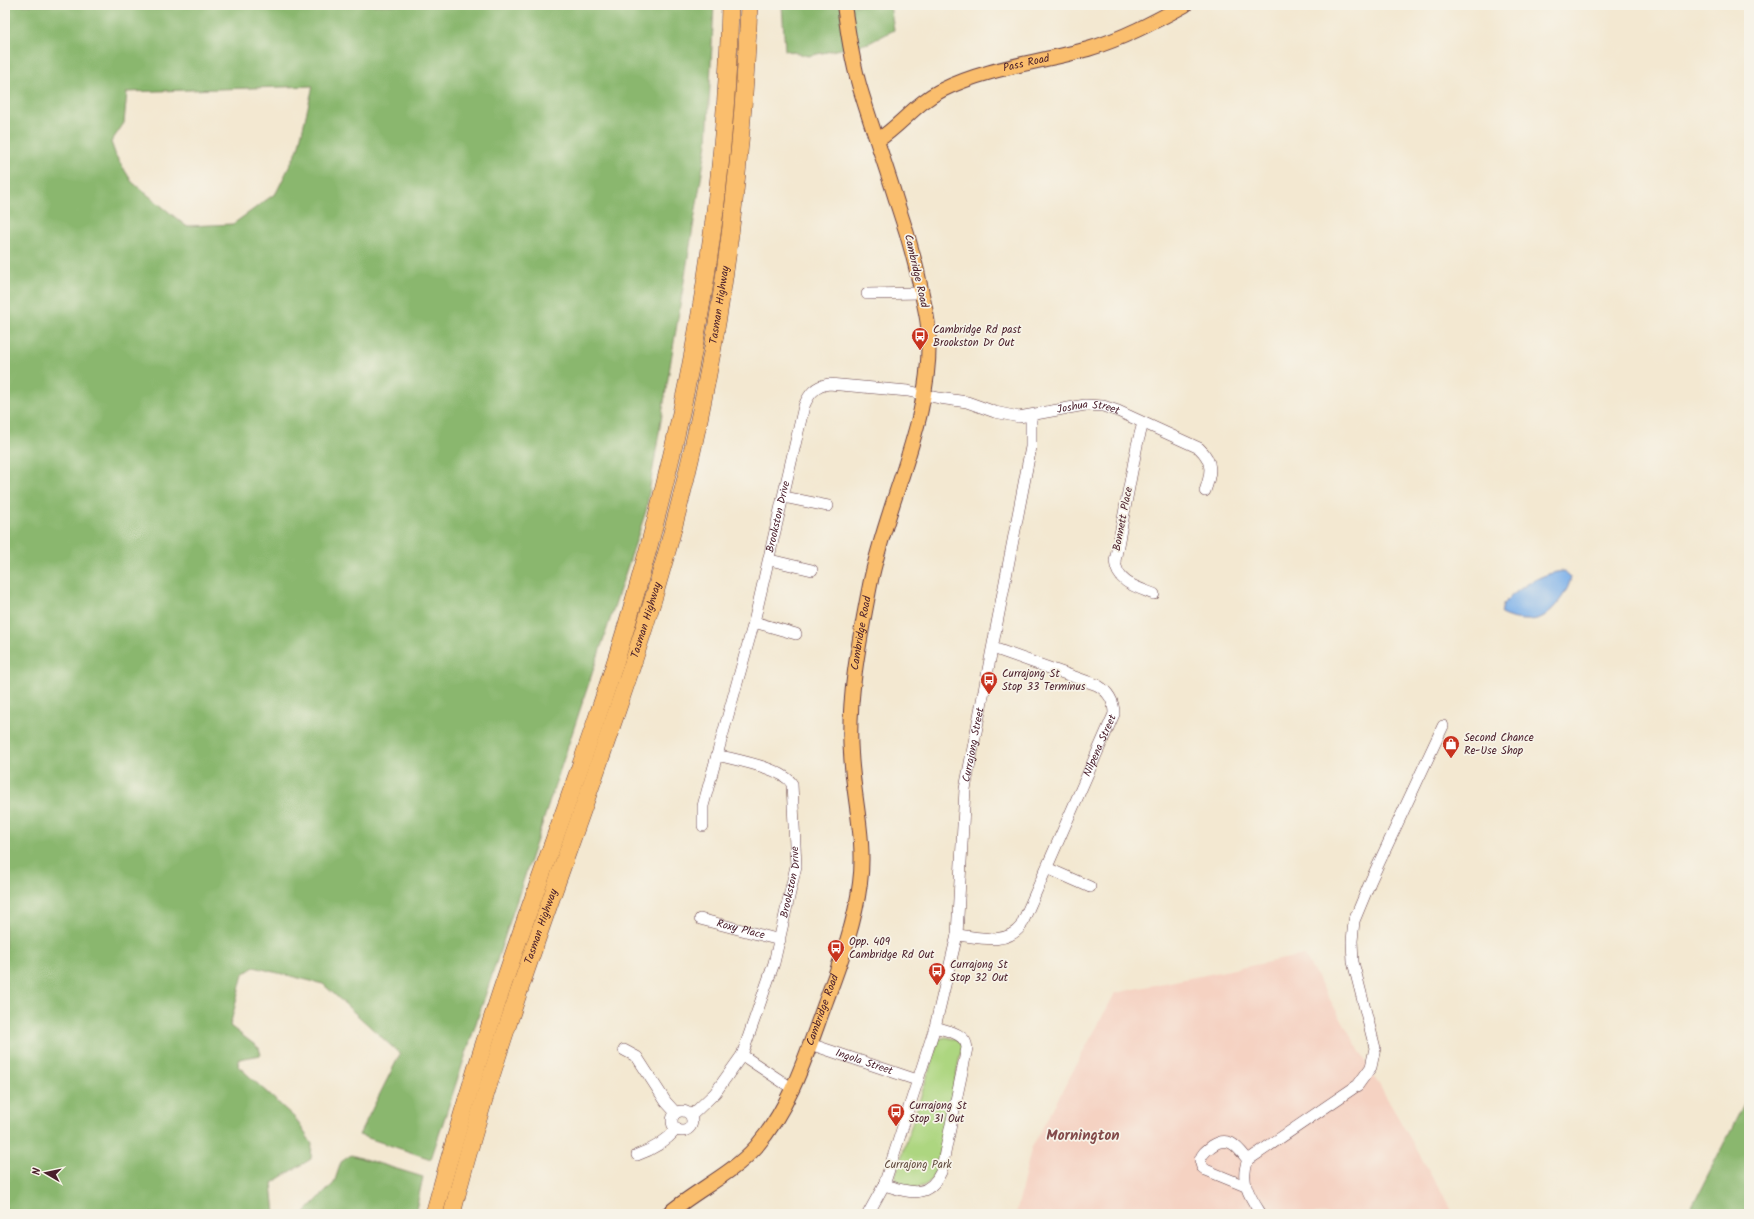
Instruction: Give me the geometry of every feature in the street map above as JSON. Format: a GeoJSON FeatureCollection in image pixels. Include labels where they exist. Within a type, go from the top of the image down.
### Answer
{"type":"FeatureCollection","features":[{"type":"Feature","properties":{"kind":"highway","name":"Tasman Highway"},"geometry":{"type":"LineString","coordinates":[[434,1214],[481,1049],[624,635],[657,518],[697,328],[717,197],[730,5]]}},
{"type":"Feature","properties":{"kind":"highway","name":"Tasman Highway"},"geometry":{"type":"LineString","coordinates":[[452,1214],[484,1101],[512,1014],[634,659],[656,590],[682,494],[719,310],[731,224],[741,138],[749,5]]}},
{"type":"Feature","properties":{"kind":"main road","name":"Cambridge Road"},"geometry":{"type":"LineString","coordinates":[[668,1214],[744,1160],[757,1146],[778,1117],[793,1090],[853,921],[860,882],[862,850],[851,752],[853,696],[870,585],[880,541],[907,464],[924,394],[928,359],[928,325],[915,258],[860,86],[849,41],[844,5]]}},
{"type":"Feature","properties":{"kind":"main road","name":"Pass Road"},"geometry":{"type":"LineString","coordinates":[[878,140],[894,129],[921,103],[942,90],[977,76],[1089,49],[1155,22],[1185,5]]}},
{"type":"Feature","properties":{"kind":"street"},"geometry":{"type":"LineString","coordinates":[[867,294],[922,293]]}},
{"type":"Feature","properties":{"kind":"street","name":"Brookston Drive"},"geometry":{"type":"LineString","coordinates":[[703,826],[703,806],[770,560],[804,406],[812,391],[823,385],[829,384],[908,391],[924,394]]}},
{"type":"Feature","properties":{"kind":"street","name":"Joshua Street"},"geometry":{"type":"LineString","coordinates":[[924,394],[967,402],[1006,415],[1031,416],[1075,407],[1094,405],[1110,408],[1193,445],[1204,453],[1210,464],[1209,479],[1205,492]]}},
{"type":"Feature","properties":{"kind":"street","name":"Currajong Street"},"geometry":{"type":"LineString","coordinates":[[868,1214],[884,1185],[935,1027],[956,935],[965,789],[1031,447],[1031,416]]}},
{"type":"Feature","properties":{"kind":"street","name":"Bonnett Place"},"geometry":{"type":"LineString","coordinates":[[1143,423],[1137,445],[1115,561],[1116,568],[1122,579],[1130,585],[1154,594]]}},
{"type":"Feature","properties":{"kind":"street"},"geometry":{"type":"LineString","coordinates":[[784,497],[828,506]]}},
{"type":"Feature","properties":{"kind":"street"},"geometry":{"type":"LineString","coordinates":[[770,560],[812,570]]}},
{"type":"Feature","properties":{"kind":"street"},"geometry":{"type":"LineString","coordinates":[[754,622],[796,634]]}},
{"type":"Feature","properties":{"kind":"street","name":"Nilpena Street"},"geometry":{"type":"LineString","coordinates":[[956,935],[998,939],[1014,935],[1021,926],[1112,720],[1114,708],[1109,694],[1098,685],[993,648]]}},
{"type":"Feature","properties":{"kind":"street"},"geometry":{"type":"LineString","coordinates":[[1261,1214],[1245,1186],[1244,1173],[1248,1160],[1358,1085],[1371,1067],[1374,1058],[1374,1040],[1353,962],[1352,941],[1354,921],[1362,898],[1443,726]]}},
{"type":"Feature","properties":{"kind":"street","name":"Brookston Drive"},"geometry":{"type":"LineString","coordinates":[[691,1116],[715,1093],[742,1055],[780,940],[796,866],[792,784],[790,779],[778,772],[718,755]]}},
{"type":"Feature","properties":{"kind":"street"},"geometry":{"type":"LineString","coordinates":[[1047,868],[1090,887]]}},
{"type":"Feature","properties":{"kind":"street","name":"Roxy Place"},"geometry":{"type":"LineString","coordinates":[[700,919],[780,940]]}},
{"type":"Feature","properties":{"kind":"street"},"geometry":{"type":"LineString","coordinates":[[884,1185],[903,1190],[922,1192],[934,1184],[941,1172],[967,1048],[965,1040],[960,1036],[935,1027]]}},
{"type":"Feature","properties":{"kind":"street","name":"Ingola Street"},"geometry":{"type":"LineString","coordinates":[[810,1044],[917,1080]]}},
{"type":"Feature","properties":{"kind":"street"},"geometry":{"type":"LineString","coordinates":[[624,1050],[637,1058],[666,1102],[676,1113]]}},
{"type":"Feature","properties":{"kind":"street"},"geometry":{"type":"LineString","coordinates":[[742,1055],[793,1090]]}},
{"type":"Feature","properties":{"kind":"street"},"geometry":{"type":"LineString","coordinates":[[684,1111],[691,1116],[692,1123],[689,1128],[683,1131],[676,1129],[672,1121],[676,1113],[684,1111]]}},
{"type":"Feature","properties":{"kind":"street"},"geometry":{"type":"LineString","coordinates":[[637,1155],[648,1151],[670,1136],[676,1129]]}},
{"type":"Feature","properties":{"kind":"street"},"geometry":{"type":"LineString","coordinates":[[1245,1186],[1206,1170],[1202,1167],[1200,1160],[1204,1152],[1218,1142],[1224,1141],[1233,1143],[1248,1160]]}},
{"type":"Feature","properties":{"kind":"shaded area"},"geometry":{"type":"Polygon","coordinates":[[[1304,955],[1454,1214],[1016,1214],[1031,1149],[1115,993],[1304,955]]]}},
{"type":"Feature","properties":{"kind":"green space"},"geometry":{"type":"Polygon","coordinates":[[[5,5],[714,5],[707,143],[646,511],[431,1159],[359,1135],[400,1054],[323,984],[254,967],[243,974],[230,1026],[259,1048],[261,1055],[239,1059],[238,1066],[295,1118],[312,1144],[311,1159],[272,1183],[275,1214],[5,1214],[5,5]],[[313,86],[127,92],[124,123],[111,142],[116,156],[132,182],[186,226],[233,224],[276,193],[298,149],[313,86]]]}},
{"type":"Feature","properties":{"kind":"green space"},"geometry":{"type":"Polygon","coordinates":[[[782,5],[890,5],[894,30],[869,43],[808,56],[785,50],[782,5]]]}},
{"type":"Feature","properties":{"kind":"green space","name":"Currajong Park"},"geometry":{"type":"Polygon","coordinates":[[[946,1037],[958,1040],[962,1046],[937,1169],[928,1183],[920,1187],[905,1186],[897,1181],[895,1177],[939,1039],[946,1037]]]}},
{"type":"Feature","properties":{"kind":"green space"},"geometry":{"type":"Polygon","coordinates":[[[1749,1094],[1749,1214],[1688,1214],[1749,1094]]]}},
{"type":"Feature","properties":{"kind":"green space"},"geometry":{"type":"Polygon","coordinates":[[[351,1155],[423,1177],[415,1214],[303,1214],[334,1183],[341,1162],[351,1155]]]}},
{"type":"Feature","properties":{"kind":"water"},"geometry":{"type":"Polygon","coordinates":[[[1564,571],[1571,577],[1570,582],[1565,593],[1549,613],[1540,618],[1529,620],[1511,618],[1501,614],[1503,604],[1530,582],[1555,572],[1564,571]]]}},
{"type":"Feature","properties":{"kind":"place","name":"Cambridge Rd past Brookston Dr Out"},"geometry":{"type":"Point","coordinates":[920,351]}},
{"type":"Feature","properties":{"kind":"place","name":"Currajong St Stop 33 Terminus"},"geometry":{"type":"Point","coordinates":[989,695]}},
{"type":"Feature","properties":{"kind":"place","name":"Second Chance Re-Use Shop"},"geometry":{"type":"Point","coordinates":[1451,759]}},
{"type":"Feature","properties":{"kind":"place","name":"Opp. 409 Cambridge Rd Out"},"geometry":{"type":"Point","coordinates":[836,963]}},
{"type":"Feature","properties":{"kind":"place","name":"Currajong St Stop 32 Out"},"geometry":{"type":"Point","coordinates":[937,986]}},
{"type":"Feature","properties":{"kind":"place","name":"Currajong St Stop 31 Out"},"geometry":{"type":"Point","coordinates":[896,1127]}},
{"type":"Feature","properties":{"kind":"district","name":"Mornington"},"geometry":{"type":"Point","coordinates":[1083,1136]}}]}
